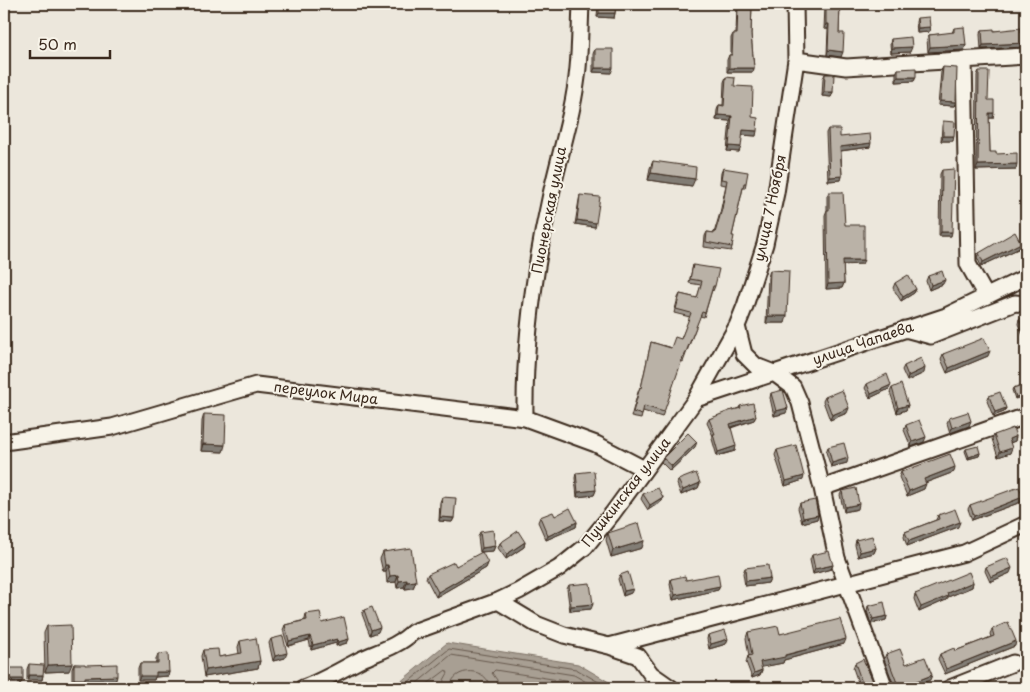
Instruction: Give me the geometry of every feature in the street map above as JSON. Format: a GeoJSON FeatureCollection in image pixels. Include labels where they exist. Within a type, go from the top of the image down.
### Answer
{"type":"FeatureCollection","features":[{"type":"Feature","properties":{"kind":"street","name":"Пионерская улица"},"geometry":{"type":"LineString","coordinates":[[524,418],[524,376],[530,310],[549,200],[578,69],[581,4]]}},
{"type":"Feature","properties":{"kind":"street","name":"улица 7 Ноября"},"geometry":{"type":"LineString","coordinates":[[696,399],[737,326],[746,306],[765,244],[773,210],[796,60],[795,4]]}},
{"type":"Feature","properties":{"kind":"street"},"geometry":{"type":"LineString","coordinates":[[796,60],[846,67],[1026,56]]}},
{"type":"Feature","properties":{"kind":"street"},"geometry":{"type":"LineString","coordinates":[[964,59],[968,264],[986,296]]}},
{"type":"Feature","properties":{"kind":"street","name":"улица Чапаева"},"geometry":{"type":"LineString","coordinates":[[696,399],[946,316],[1026,277]]}},
{"type":"Feature","properties":{"kind":"street"},"geometry":{"type":"LineString","coordinates":[[904,329],[931,336],[1015,303],[1026,304]]}},
{"type":"Feature","properties":{"kind":"street"},"geometry":{"type":"LineString","coordinates":[[737,326],[744,354],[756,366],[774,373],[793,387],[800,403],[822,488],[837,558],[885,688]]}},
{"type":"Feature","properties":{"kind":"street","name":"переулок Мира"},"geometry":{"type":"LineString","coordinates":[[4,442],[112,427],[256,384],[524,418],[596,444],[644,469]]}},
{"type":"Feature","properties":{"kind":"street","name":"Пушкинская улица"},"geometry":{"type":"LineString","coordinates":[[302,688],[403,641],[413,632],[498,601],[559,568],[585,547],[612,514],[696,399]]}},
{"type":"Feature","properties":{"kind":"street"},"geometry":{"type":"LineString","coordinates":[[822,488],[1026,416]]}},
{"type":"Feature","properties":{"kind":"street"},"geometry":{"type":"LineString","coordinates":[[609,646],[964,553],[1026,524]]}},
{"type":"Feature","properties":{"kind":"street"},"geometry":{"type":"LineString","coordinates":[[498,601],[536,624],[550,630],[638,656],[651,674],[671,688]]}},
{"type":"Feature","properties":{"kind":"street"},"geometry":{"type":"LineString","coordinates":[[950,688],[1013,663]]}},
{"type":"Feature","properties":{"kind":"water"},"geometry":{"type":"Polygon","coordinates":[[[447,643],[578,664],[619,688],[488,688],[466,682],[459,688],[393,688],[447,643]]]}},
{"type":"Feature","properties":{"kind":"building"},"geometry":{"type":"Polygon","coordinates":[[[599,4],[616,4],[615,13],[599,13],[599,4]]]}},
{"type":"Feature","properties":{"kind":"building"},"geometry":{"type":"Polygon","coordinates":[[[738,4],[752,4],[751,34],[754,68],[729,68],[729,55],[732,55],[733,34],[737,34],[738,4]]]}},
{"type":"Feature","properties":{"kind":"building"},"geometry":{"type":"Polygon","coordinates":[[[826,4],[840,4],[839,33],[844,33],[843,52],[828,50],[829,24],[826,24],[826,4]]]}},
{"type":"Feature","properties":{"kind":"building"},"geometry":{"type":"Polygon","coordinates":[[[929,17],[930,27],[918,28],[917,18],[929,17]]]}},
{"type":"Feature","properties":{"kind":"building"},"geometry":{"type":"Polygon","coordinates":[[[964,27],[966,45],[930,47],[929,35],[954,32],[954,28],[964,27]]]}},
{"type":"Feature","properties":{"kind":"building"},"geometry":{"type":"Polygon","coordinates":[[[1021,28],[1021,32],[1026,32],[1026,43],[983,45],[982,30],[994,29],[994,31],[1021,28]]]}},
{"type":"Feature","properties":{"kind":"building"},"geometry":{"type":"Polygon","coordinates":[[[911,37],[912,47],[892,48],[891,39],[911,37]]]}},
{"type":"Feature","properties":{"kind":"building"},"geometry":{"type":"Polygon","coordinates":[[[595,49],[613,49],[613,68],[595,68],[595,49]]]}},
{"type":"Feature","properties":{"kind":"building"},"geometry":{"type":"Polygon","coordinates":[[[943,67],[957,68],[956,102],[940,101],[943,67]]]}},
{"type":"Feature","properties":{"kind":"building"},"geometry":{"type":"Polygon","coordinates":[[[916,68],[916,77],[898,77],[898,69],[916,68]]]}},
{"type":"Feature","properties":{"kind":"building"},"geometry":{"type":"Polygon","coordinates":[[[979,71],[989,71],[988,100],[994,100],[994,113],[989,113],[990,152],[996,152],[996,154],[1017,153],[1017,164],[978,165],[979,71]]]}},
{"type":"Feature","properties":{"kind":"building"},"geometry":{"type":"Polygon","coordinates":[[[825,74],[834,74],[833,92],[824,92],[825,74]]]}},
{"type":"Feature","properties":{"kind":"building"},"geometry":{"type":"Polygon","coordinates":[[[726,77],[735,78],[734,86],[753,87],[752,117],[758,118],[757,131],[743,130],[741,147],[729,146],[732,116],[718,115],[719,105],[724,106],[726,77]]]}},
{"type":"Feature","properties":{"kind":"building"},"geometry":{"type":"Polygon","coordinates":[[[943,121],[955,122],[954,136],[943,136],[943,121]]]}},
{"type":"Feature","properties":{"kind":"building"},"geometry":{"type":"Polygon","coordinates":[[[828,129],[840,129],[840,137],[870,134],[871,143],[840,147],[842,176],[830,177],[828,129]]]}},
{"type":"Feature","properties":{"kind":"building"},"geometry":{"type":"Polygon","coordinates":[[[653,161],[696,167],[695,179],[651,173],[653,161]]]}},
{"type":"Feature","properties":{"kind":"building"},"geometry":{"type":"Polygon","coordinates":[[[723,168],[748,172],[732,236],[734,236],[732,247],[706,242],[707,232],[715,233],[722,209],[727,180],[721,179],[723,168]]]}},
{"type":"Feature","properties":{"kind":"building"},"geometry":{"type":"Polygon","coordinates":[[[954,169],[952,232],[941,232],[942,170],[954,169]]]}},
{"type":"Feature","properties":{"kind":"building"},"geometry":{"type":"Polygon","coordinates":[[[829,192],[843,192],[845,225],[864,225],[864,260],[843,260],[844,283],[828,284],[827,210],[829,210],[829,192]]]}},
{"type":"Feature","properties":{"kind":"building"},"geometry":{"type":"Polygon","coordinates":[[[580,195],[600,197],[596,223],[577,220],[580,195]]]}},
{"type":"Feature","properties":{"kind":"building"},"geometry":{"type":"Polygon","coordinates":[[[1015,232],[1021,243],[983,262],[979,253],[1015,232]]]}},
{"type":"Feature","properties":{"kind":"building"},"geometry":{"type":"Polygon","coordinates":[[[693,265],[719,269],[705,313],[702,312],[683,357],[664,412],[644,406],[642,415],[633,412],[641,388],[651,342],[671,348],[675,337],[681,339],[691,313],[676,309],[680,294],[697,298],[702,281],[690,279],[693,265]]]}},
{"type":"Feature","properties":{"kind":"building"},"geometry":{"type":"Polygon","coordinates":[[[770,270],[789,271],[787,316],[768,316],[770,270]]]}},
{"type":"Feature","properties":{"kind":"building"},"geometry":{"type":"Polygon","coordinates":[[[942,271],[945,280],[931,285],[928,276],[942,271]]]}},
{"type":"Feature","properties":{"kind":"building"},"geometry":{"type":"Polygon","coordinates":[[[908,275],[916,289],[903,297],[895,283],[908,275]]]}},
{"type":"Feature","properties":{"kind":"building"},"geometry":{"type":"Polygon","coordinates":[[[1026,316],[1026,333],[1019,319],[1026,316]]]}},
{"type":"Feature","properties":{"kind":"building"},"geometry":{"type":"Polygon","coordinates":[[[984,338],[990,351],[949,368],[943,354],[984,338]]]}},
{"type":"Feature","properties":{"kind":"building"},"geometry":{"type":"Polygon","coordinates":[[[921,358],[925,368],[908,376],[904,366],[921,358]]]}},
{"type":"Feature","properties":{"kind":"building"},"geometry":{"type":"Polygon","coordinates":[[[887,374],[891,385],[871,394],[867,384],[887,374]]]}},
{"type":"Feature","properties":{"kind":"building"},"geometry":{"type":"Polygon","coordinates":[[[901,384],[908,405],[898,408],[892,388],[901,384]]]}},
{"type":"Feature","properties":{"kind":"building"},"geometry":{"type":"Polygon","coordinates":[[[1026,384],[1026,394],[1016,397],[1013,388],[1026,384]]]}},
{"type":"Feature","properties":{"kind":"building"},"geometry":{"type":"Polygon","coordinates":[[[783,390],[788,408],[776,411],[771,393],[783,390]]]}},
{"type":"Feature","properties":{"kind":"building"},"geometry":{"type":"Polygon","coordinates":[[[842,390],[849,408],[832,415],[825,397],[842,390]]]}},
{"type":"Feature","properties":{"kind":"building"},"geometry":{"type":"Polygon","coordinates":[[[1000,392],[1006,408],[995,412],[989,396],[1000,392]]]}},
{"type":"Feature","properties":{"kind":"building"},"geometry":{"type":"Polygon","coordinates":[[[753,403],[756,416],[730,424],[736,446],[718,452],[713,434],[715,434],[709,419],[741,408],[740,406],[753,403]]]}},
{"type":"Feature","properties":{"kind":"building"},"geometry":{"type":"Polygon","coordinates":[[[968,412],[971,421],[952,428],[949,418],[968,412]]]}},
{"type":"Feature","properties":{"kind":"building"},"geometry":{"type":"Polygon","coordinates":[[[204,414],[226,415],[225,445],[203,444],[204,414]]]}},
{"type":"Feature","properties":{"kind":"building"},"geometry":{"type":"Polygon","coordinates":[[[919,420],[926,437],[912,442],[906,425],[919,420]]]}},
{"type":"Feature","properties":{"kind":"building"},"geometry":{"type":"Polygon","coordinates":[[[1013,428],[1016,436],[1009,439],[1012,448],[1000,452],[994,435],[1013,428]]]}},
{"type":"Feature","properties":{"kind":"building"},"geometry":{"type":"Polygon","coordinates":[[[688,433],[697,442],[672,466],[663,458],[688,433]]]}},
{"type":"Feature","properties":{"kind":"building"},"geometry":{"type":"Polygon","coordinates":[[[844,443],[848,458],[832,463],[828,447],[844,443]]]}},
{"type":"Feature","properties":{"kind":"building"},"geometry":{"type":"Polygon","coordinates":[[[796,445],[804,476],[786,481],[777,450],[796,445]]]}},
{"type":"Feature","properties":{"kind":"building"},"geometry":{"type":"Polygon","coordinates":[[[978,446],[980,453],[969,457],[966,449],[978,446]]]}},
{"type":"Feature","properties":{"kind":"building"},"geometry":{"type":"Polygon","coordinates":[[[950,454],[955,467],[924,479],[926,484],[909,491],[901,472],[950,454]]]}},
{"type":"Feature","properties":{"kind":"building"},"geometry":{"type":"Polygon","coordinates":[[[594,471],[596,490],[578,492],[576,473],[594,471]]]}},
{"type":"Feature","properties":{"kind":"building"},"geometry":{"type":"Polygon","coordinates":[[[696,473],[700,483],[683,490],[678,480],[696,473]]]}},
{"type":"Feature","properties":{"kind":"building"},"geometry":{"type":"Polygon","coordinates":[[[1019,487],[1023,497],[974,516],[970,505],[1019,487]]]}},
{"type":"Feature","properties":{"kind":"building"},"geometry":{"type":"Polygon","coordinates":[[[658,488],[663,497],[650,505],[643,494],[658,488]]]}},
{"type":"Feature","properties":{"kind":"building"},"geometry":{"type":"Polygon","coordinates":[[[856,488],[859,504],[845,507],[842,491],[856,488]]]}},
{"type":"Feature","properties":{"kind":"building"},"geometry":{"type":"Polygon","coordinates":[[[442,497],[456,498],[454,518],[440,517],[442,497]]]}},
{"type":"Feature","properties":{"kind":"building"},"geometry":{"type":"Polygon","coordinates":[[[815,500],[818,515],[803,518],[800,503],[815,500]]]}},
{"type":"Feature","properties":{"kind":"building"},"geometry":{"type":"Polygon","coordinates":[[[570,508],[577,522],[548,536],[540,517],[553,512],[555,516],[570,508]]]}},
{"type":"Feature","properties":{"kind":"building"},"geometry":{"type":"Polygon","coordinates":[[[955,509],[960,522],[909,541],[905,532],[939,519],[938,515],[955,509]]]}},
{"type":"Feature","properties":{"kind":"building"},"geometry":{"type":"Polygon","coordinates":[[[639,523],[644,541],[613,550],[608,533],[639,523]]]}},
{"type":"Feature","properties":{"kind":"building"},"geometry":{"type":"Polygon","coordinates":[[[493,530],[495,546],[482,548],[480,532],[493,530]]]}},
{"type":"Feature","properties":{"kind":"building"},"geometry":{"type":"Polygon","coordinates":[[[518,531],[525,542],[507,554],[500,543],[518,531]]]}},
{"type":"Feature","properties":{"kind":"building"},"geometry":{"type":"Polygon","coordinates":[[[872,536],[876,548],[860,552],[856,540],[872,536]]]}},
{"type":"Feature","properties":{"kind":"building"},"geometry":{"type":"Polygon","coordinates":[[[411,548],[416,581],[399,581],[398,575],[390,576],[388,565],[385,565],[383,552],[411,548]]]}},
{"type":"Feature","properties":{"kind":"building"},"geometry":{"type":"Polygon","coordinates":[[[829,551],[833,565],[815,569],[812,555],[829,551]]]}},
{"type":"Feature","properties":{"kind":"building"},"geometry":{"type":"Polygon","coordinates":[[[482,552],[488,563],[438,592],[428,574],[454,562],[456,566],[482,552]]]}},
{"type":"Feature","properties":{"kind":"building"},"geometry":{"type":"Polygon","coordinates":[[[1007,558],[1012,568],[991,577],[986,567],[1007,558]]]}},
{"type":"Feature","properties":{"kind":"building"},"geometry":{"type":"Polygon","coordinates":[[[768,565],[770,578],[746,581],[745,568],[768,565]]]}},
{"type":"Feature","properties":{"kind":"building"},"geometry":{"type":"Polygon","coordinates":[[[628,572],[633,589],[624,591],[620,575],[628,572]]]}},
{"type":"Feature","properties":{"kind":"building"},"geometry":{"type":"Polygon","coordinates":[[[969,572],[973,582],[947,593],[948,596],[921,607],[915,594],[969,572]]]}},
{"type":"Feature","properties":{"kind":"building"},"geometry":{"type":"Polygon","coordinates":[[[718,574],[720,586],[675,595],[671,579],[685,576],[686,580],[718,574]]]}},
{"type":"Feature","properties":{"kind":"building"},"geometry":{"type":"Polygon","coordinates":[[[590,583],[593,604],[571,606],[569,585],[590,583]]]}},
{"type":"Feature","properties":{"kind":"building"},"geometry":{"type":"Polygon","coordinates":[[[884,602],[887,616],[873,619],[868,606],[884,602]]]}},
{"type":"Feature","properties":{"kind":"building"},"geometry":{"type":"Polygon","coordinates":[[[372,607],[380,627],[371,630],[364,610],[372,607]]]}},
{"type":"Feature","properties":{"kind":"building"},"geometry":{"type":"Polygon","coordinates":[[[320,612],[322,623],[344,617],[349,639],[338,642],[337,639],[313,645],[310,636],[289,641],[285,625],[307,620],[306,614],[320,612]]]}},
{"type":"Feature","properties":{"kind":"building"},"geometry":{"type":"Polygon","coordinates":[[[840,619],[846,639],[785,655],[785,657],[760,662],[762,670],[754,673],[748,656],[752,655],[748,632],[778,626],[780,634],[840,619]]]}},
{"type":"Feature","properties":{"kind":"building"},"geometry":{"type":"Polygon","coordinates":[[[1008,622],[1016,641],[946,669],[940,654],[954,648],[955,651],[994,636],[992,629],[1008,622]]]}},
{"type":"Feature","properties":{"kind":"building"},"geometry":{"type":"Polygon","coordinates":[[[71,625],[72,664],[48,665],[47,626],[71,625]]]}},
{"type":"Feature","properties":{"kind":"building"},"geometry":{"type":"Polygon","coordinates":[[[725,630],[728,639],[711,644],[708,635],[725,630]]]}},
{"type":"Feature","properties":{"kind":"building"},"geometry":{"type":"Polygon","coordinates":[[[283,636],[287,653],[275,656],[271,639],[283,636]]]}},
{"type":"Feature","properties":{"kind":"building"},"geometry":{"type":"Polygon","coordinates":[[[256,638],[260,661],[206,670],[203,650],[218,649],[219,657],[242,653],[240,641],[256,638]]]}},
{"type":"Feature","properties":{"kind":"building"},"geometry":{"type":"Polygon","coordinates":[[[900,649],[906,664],[925,657],[932,675],[899,688],[886,654],[900,649]]]}},
{"type":"Feature","properties":{"kind":"building"},"geometry":{"type":"Polygon","coordinates":[[[168,653],[169,672],[156,672],[156,676],[140,676],[140,663],[158,663],[158,654],[168,653]]]}},
{"type":"Feature","properties":{"kind":"building"},"geometry":{"type":"Polygon","coordinates":[[[863,659],[876,688],[864,688],[855,663],[863,659]]]}},
{"type":"Feature","properties":{"kind":"building"},"geometry":{"type":"Polygon","coordinates":[[[29,664],[44,665],[43,675],[29,675],[29,664]]]}},
{"type":"Feature","properties":{"kind":"building"},"geometry":{"type":"Polygon","coordinates":[[[74,664],[117,664],[117,676],[74,679],[74,664]]]}},
{"type":"Feature","properties":{"kind":"building"},"geometry":{"type":"Polygon","coordinates":[[[6,668],[23,668],[23,679],[6,679],[6,668]]]}}]}
